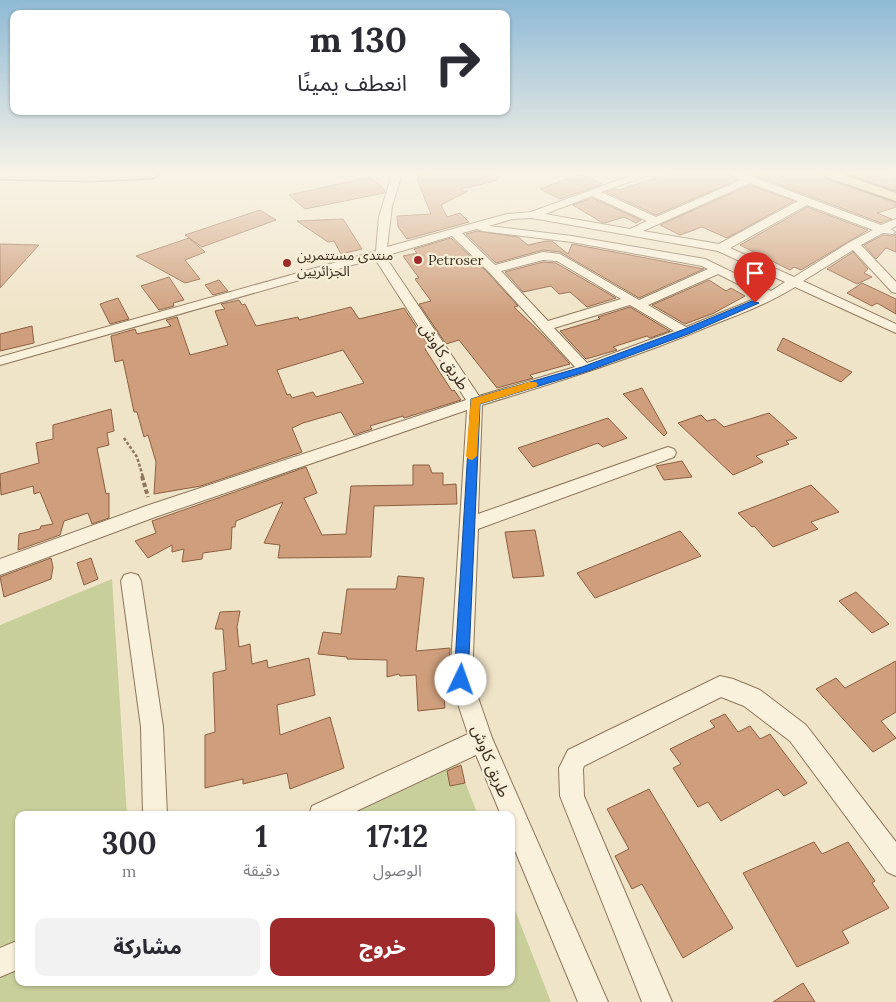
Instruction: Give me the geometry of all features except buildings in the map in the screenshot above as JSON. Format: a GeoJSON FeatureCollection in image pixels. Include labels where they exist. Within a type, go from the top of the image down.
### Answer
{"type":"FeatureCollection","features":[{"type":"Feature","properties":{"kind":"street"},"geometry":{"type":"LineString","coordinates":[[381,253],[385,221]]}},
{"type":"Feature","properties":{"kind":"street"},"geometry":{"type":"LineString","coordinates":[[0,361],[495,221]]}},
{"type":"Feature","properties":{"kind":"street"},"geometry":{"type":"LineString","coordinates":[[565,221],[721,248],[896,329]]}},
{"type":"Feature","properties":{"kind":"street"},"geometry":{"type":"LineString","coordinates":[[625,247],[630,232],[655,221]]}},
{"type":"Feature","properties":{"kind":"street"},"geometry":{"type":"LineString","coordinates":[[721,248],[770,221]]}},
{"type":"Feature","properties":{"kind":"street"},"geometry":{"type":"LineString","coordinates":[[859,221],[889,232]]}},
{"type":"Feature","properties":{"kind":"street"},"geometry":{"type":"LineString","coordinates":[[0,567],[152,510],[475,402],[585,369],[685,332],[772,296],[854,244],[889,232],[896,222]]}},
{"type":"Feature","properties":{"kind":"street"},"geometry":{"type":"LineString","coordinates":[[474,227],[625,247],[705,264],[719,269],[772,296]]}},
{"type":"Feature","properties":{"kind":"street"},"geometry":{"type":"LineString","coordinates":[[455,233],[492,269],[585,369]]}},
{"type":"Feature","properties":{"kind":"street"},"geometry":{"type":"LineString","coordinates":[[854,244],[896,289]]}},
{"type":"Feature","properties":{"kind":"street","name":"طريق كاوش"},"geometry":{"type":"LineString","coordinates":[[381,253],[383,262],[475,402],[461,680],[481,740],[511,811]]}},
{"type":"Feature","properties":{"kind":"street"},"geometry":{"type":"LineString","coordinates":[[492,269],[551,255],[560,258],[685,332]]}},
{"type":"Feature","properties":{"kind":"street"},"geometry":{"type":"LineString","coordinates":[[546,326],[636,302],[719,269]]}},
{"type":"Feature","properties":{"kind":"street"},"geometry":{"type":"LineString","coordinates":[[468,525],[668,454]]}},
{"type":"Feature","properties":{"kind":"street"},"geometry":{"type":"LineString","coordinates":[[131,581],[152,727],[155,811]]}},
{"type":"Feature","properties":{"kind":"street"},"geometry":{"type":"LineString","coordinates":[[657,1002],[572,796],[571,768],[576,758],[720,686],[733,689],[752,698],[798,733],[896,863]]}},
{"type":"Feature","properties":{"kind":"street"},"geometry":{"type":"LineString","coordinates":[[330,811],[481,740]]}},
{"type":"Feature","properties":{"kind":"street","name":"طريق كاوش"},"geometry":{"type":"LineString","coordinates":[[515,820],[593,1002]]}},
{"type":"Feature","properties":{"kind":"street"},"geometry":{"type":"LineString","coordinates":[[0,963],[15,956]]}},
{"type":"Feature","properties":{"kind":"path"},"geometry":{"type":"LineString","coordinates":[[124,438],[137,457],[152,510]]}},
{"type":"Feature","properties":{"kind":"green space"},"geometry":{"type":"Polygon","coordinates":[[[112,579],[127,811],[15,811],[15,986],[515,986],[515,910],[551,1002],[0,1002],[0,625],[112,579]]]}},
{"type":"Feature","properties":{"kind":"green space"},"geometry":{"type":"Polygon","coordinates":[[[458,764],[476,811],[359,811],[458,764]]]}},
{"type":"Feature","properties":{"kind":"slow traffic"},"geometry":{"type":"LineString","coordinates":[[472,456],[475,402],[533,385]]}},
{"type":"Feature","properties":{"kind":"place","name":"Petroser"},"geometry":{"type":"Point","coordinates":[418,260]}},
{"type":"Feature","properties":{"kind":"place","name":"منتدى مستتمرين الجزائريين"},"geometry":{"type":"Point","coordinates":[287,263]}},
{"type":"Feature","properties":{"kind":"route"},"geometry":{"type":"LineString","coordinates":[[461,680],[475,402],[585,369],[685,332],[755,303]]}}]}
